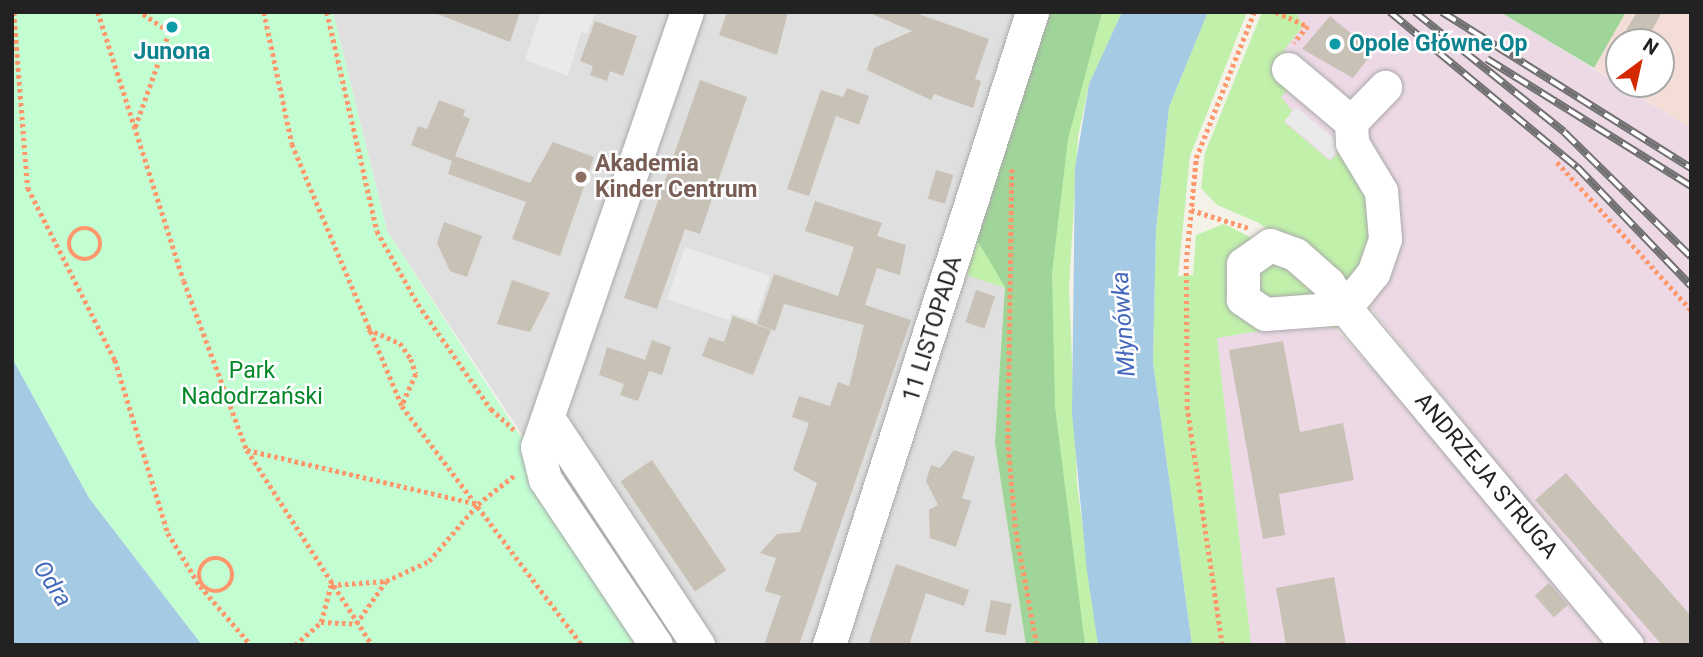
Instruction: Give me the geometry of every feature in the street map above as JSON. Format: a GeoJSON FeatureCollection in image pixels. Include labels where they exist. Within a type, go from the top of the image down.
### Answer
{"type":"FeatureCollection","features":[{"type":"Feature","properties":{"kind":"street"},"geometry":{"type":"LineString","coordinates":[[656,645],[545,479],[541,441],[687,12]]}},
{"type":"Feature","properties":{"kind":"street","name":"11 LISTOPADA"},"geometry":{"type":"LineString","coordinates":[[829,645],[1032,12]]}},
{"type":"Feature","properties":{"kind":"street"},"geometry":{"type":"LineString","coordinates":[[1288,69],[1351,122]]}},
{"type":"Feature","properties":{"kind":"street"},"geometry":{"type":"LineString","coordinates":[[1278,246],[1255,250],[1243,264],[1238,290],[1249,306],[1273,314],[1345,308],[1373,273],[1387,226],[1381,191],[1352,143],[1351,122],[1385,87]]}},
{"type":"Feature","properties":{"kind":"street","name":"ANDRZEJA STRUGA"},"geometry":{"type":"LineString","coordinates":[[1278,246],[1328,283],[1345,308],[1627,645]]}},
{"type":"Feature","properties":{"kind":"street"},"geometry":{"type":"LineString","coordinates":[[541,441],[556,439],[698,645]]}},
{"type":"Feature","properties":{"kind":"path"},"geometry":{"type":"LineString","coordinates":[[14,12],[28,188],[115,360],[168,533],[200,586],[251,645]]}},
{"type":"Feature","properties":{"kind":"path"},"geometry":{"type":"LineString","coordinates":[[98,12],[247,450],[331,585],[372,645]]}},
{"type":"Feature","properties":{"kind":"path"},"geometry":{"type":"LineString","coordinates":[[135,127],[169,32],[139,12]]}},
{"type":"Feature","properties":{"kind":"path"},"geometry":{"type":"LineString","coordinates":[[264,12],[292,144],[367,329],[402,406],[582,645]]}},
{"type":"Feature","properties":{"kind":"path"},"geometry":{"type":"LineString","coordinates":[[327,12],[377,231],[418,304],[491,409],[541,441],[478,504],[429,561],[387,581],[331,585]]}},
{"type":"Feature","properties":{"kind":"path"},"geometry":{"type":"LineString","coordinates":[[1222,645],[1187,409],[1191,210],[1196,158],[1254,12]]}},
{"type":"Feature","properties":{"kind":"path"},"geometry":{"type":"LineString","coordinates":[[1276,12],[1295,15]]}},
{"type":"Feature","properties":{"kind":"path"},"geometry":{"type":"LineString","coordinates":[[1557,162],[1691,310]]}},
{"type":"Feature","properties":{"kind":"path"},"geometry":{"type":"LineString","coordinates":[[1012,168],[1008,440],[1016,531],[1037,645]]}},
{"type":"Feature","properties":{"kind":"path"},"geometry":{"type":"LineString","coordinates":[[1191,210],[1238,221],[1278,246]]}},
{"type":"Feature","properties":{"kind":"path"},"geometry":{"type":"LineString","coordinates":[[60,255],[70,250],[76,230],[92,228],[100,236],[100,251],[93,259],[77,258],[70,250]]}},
{"type":"Feature","properties":{"kind":"path"},"geometry":{"type":"LineString","coordinates":[[367,329],[400,343],[411,359],[416,374],[402,406]]}},
{"type":"Feature","properties":{"kind":"path"},"geometry":{"type":"LineString","coordinates":[[247,450],[478,504]]}},
{"type":"Feature","properties":{"kind":"path"},"geometry":{"type":"LineString","coordinates":[[206,561],[227,562],[232,571],[228,586],[200,586],[206,561]]}},
{"type":"Feature","properties":{"kind":"path"},"geometry":{"type":"LineString","coordinates":[[356,624],[387,581]]}},
{"type":"Feature","properties":{"kind":"path"},"geometry":{"type":"LineString","coordinates":[[295,645],[321,622],[331,585]]}},
{"type":"Feature","properties":{"kind":"path"},"geometry":{"type":"LineString","coordinates":[[321,622],[356,624]]}},
{"type":"Feature","properties":{"kind":"shaded area"},"geometry":{"type":"Polygon","coordinates":[[[333,12],[1015,12],[940,266],[1005,287],[995,443],[1026,645],[698,645],[537,457],[387,231],[333,12]]]}},
{"type":"Feature","properties":{"kind":"shaded area"},"geometry":{"type":"Polygon","coordinates":[[[541,12],[595,13],[587,34],[581,32],[568,76],[525,60],[541,12]]]}},
{"type":"Feature","properties":{"kind":"shaded area"},"geometry":{"type":"Polygon","coordinates":[[[1296,12],[1500,12],[1605,76],[1605,98],[1642,98],[1691,128],[1691,645],[1644,645],[1349,281],[1232,174],[1296,12]]]}},
{"type":"Feature","properties":{"kind":"shaded area"},"geometry":{"type":"Polygon","coordinates":[[[1626,12],[1691,12],[1691,128],[1643,98],[1675,98],[1675,28],[1617,28],[1626,12]]]}},
{"type":"Feature","properties":{"kind":"shaded area"},"geometry":{"type":"Polygon","coordinates":[[[1605,49],[1605,75],[1594,68],[1605,49]]]}},
{"type":"Feature","properties":{"kind":"shaded area"},"geometry":{"type":"Polygon","coordinates":[[[1296,107],[1342,146],[1330,159],[1284,121],[1296,107]]]}},
{"type":"Feature","properties":{"kind":"shaded area"},"geometry":{"type":"Polygon","coordinates":[[[685,247],[770,276],[755,321],[731,313],[729,320],[667,299],[685,247]]]}},
{"type":"Feature","properties":{"kind":"shaded area"},"geometry":{"type":"Polygon","coordinates":[[[1318,321],[1336,329],[1498,504],[1616,645],[1251,645],[1217,338],[1318,321]]]}},
{"type":"Feature","properties":{"kind":"green space","name":"Park Nadodrzański"},"geometry":{"type":"Polygon","coordinates":[[[12,12],[333,12],[387,231],[656,645],[202,645],[89,498],[12,358],[12,12]]]}},
{"type":"Feature","properties":{"kind":"green space"},"geometry":{"type":"Polygon","coordinates":[[[1040,12],[1102,12],[1068,139],[1052,273],[1055,407],[1085,645],[1026,645],[995,443],[1005,287],[974,235],[1040,12]]]}},
{"type":"Feature","properties":{"kind":"green space"},"geometry":{"type":"Polygon","coordinates":[[[1067,12],[1122,12],[1089,84],[1078,137],[1069,287],[1077,484],[1098,645],[1026,645],[995,443],[1005,288],[958,272],[1067,12]]]}},
{"type":"Feature","properties":{"kind":"green space"},"geometry":{"type":"Polygon","coordinates":[[[1208,12],[1247,12],[1190,156],[1178,276],[1193,275],[1196,235],[1224,224],[1256,240],[1230,285],[1342,323],[1336,329],[1318,321],[1217,338],[1251,645],[1192,645],[1153,362],[1156,230],[1169,107],[1208,12]]]}},
{"type":"Feature","properties":{"kind":"green space"},"geometry":{"type":"Polygon","coordinates":[[[1262,12],[1296,12],[1303,26],[1284,50],[1320,80],[1293,84],[1281,97],[1292,111],[1284,122],[1330,161],[1340,151],[1366,180],[1371,252],[1345,281],[1257,222],[1217,205],[1201,188],[1205,153],[1262,12]]]}},
{"type":"Feature","properties":{"kind":"green space"},"geometry":{"type":"Polygon","coordinates":[[[1500,12],[1626,12],[1617,28],[1605,28],[1605,49],[1594,68],[1500,12]]]}},
{"type":"Feature","properties":{"kind":"green space"},"geometry":{"type":"Polygon","coordinates":[[[1268,253],[1324,294],[1272,306],[1246,278],[1268,253]]]}},
{"type":"Feature","properties":{"kind":"water","name":"Młynówka"},"geometry":{"type":"Polygon","coordinates":[[[1122,12],[1208,12],[1169,107],[1156,230],[1153,362],[1192,645],[1098,645],[1087,571],[1072,414],[1075,168],[1089,84],[1122,12]]]}},
{"type":"Feature","properties":{"kind":"water","name":"Odra"},"geometry":{"type":"Polygon","coordinates":[[[12,358],[89,498],[202,645],[12,645],[12,358]]]}},
{"type":"Feature","properties":{"kind":"building"},"geometry":{"type":"Polygon","coordinates":[[[432,12],[520,12],[510,42],[432,12]]]}},
{"type":"Feature","properties":{"kind":"building"},"geometry":{"type":"Polygon","coordinates":[[[727,12],[788,12],[777,55],[719,35],[727,12]]]}},
{"type":"Feature","properties":{"kind":"building"},"geometry":{"type":"Polygon","coordinates":[[[867,12],[913,12],[989,39],[975,79],[981,81],[973,108],[934,94],[931,100],[867,70],[874,48],[912,31],[867,12]]]}},
{"type":"Feature","properties":{"kind":"building"},"geometry":{"type":"Polygon","coordinates":[[[1637,12],[1662,12],[1653,28],[1627,28],[1637,12]]]}},
{"type":"Feature","properties":{"kind":"building","name":"Opole Główne Op"},"geometry":{"type":"Polygon","coordinates":[[[1330,16],[1373,52],[1353,78],[1302,49],[1330,16]]]}},
{"type":"Feature","properties":{"kind":"building"},"geometry":{"type":"Polygon","coordinates":[[[595,21],[637,36],[623,76],[610,71],[607,81],[590,75],[593,66],[580,61],[595,21]]]}},
{"type":"Feature","properties":{"kind":"building"},"geometry":{"type":"Polygon","coordinates":[[[700,80],[747,97],[700,234],[685,229],[657,309],[624,298],[700,80]]]}},
{"type":"Feature","properties":{"kind":"building"},"geometry":{"type":"Polygon","coordinates":[[[847,88],[869,96],[859,125],[836,116],[809,196],[787,189],[821,90],[843,97],[847,88]]]}},
{"type":"Feature","properties":{"kind":"building"},"geometry":{"type":"Polygon","coordinates":[[[439,100],[465,110],[463,116],[470,119],[455,156],[530,183],[553,142],[594,157],[560,256],[512,239],[526,202],[448,174],[452,161],[411,145],[418,126],[427,129],[439,100]]]}},
{"type":"Feature","properties":{"kind":"building"},"geometry":{"type":"Polygon","coordinates":[[[936,170],[953,175],[945,204],[928,199],[936,170]]]}},
{"type":"Feature","properties":{"kind":"building"},"geometry":{"type":"Polygon","coordinates":[[[815,201],[882,223],[877,236],[906,245],[900,275],[877,268],[865,305],[911,320],[799,645],[764,645],[781,596],[765,591],[776,558],[760,553],[777,534],[800,532],[817,483],[793,470],[809,423],[792,417],[799,396],[830,406],[838,382],[849,386],[864,325],[784,304],[775,331],[757,324],[774,274],[838,296],[854,247],[805,231],[815,201]]]}},
{"type":"Feature","properties":{"kind":"building"},"geometry":{"type":"Polygon","coordinates":[[[444,222],[482,236],[467,277],[450,271],[437,243],[444,222]]]}},
{"type":"Feature","properties":{"kind":"building"},"geometry":{"type":"Polygon","coordinates":[[[512,280],[550,293],[530,332],[497,324],[512,280]]]}},
{"type":"Feature","properties":{"kind":"building"},"geometry":{"type":"Polygon","coordinates":[[[976,290],[995,296],[985,329],[965,322],[976,290]]]}},
{"type":"Feature","properties":{"kind":"building"},"geometry":{"type":"Polygon","coordinates":[[[733,316],[771,330],[753,375],[702,356],[709,337],[724,342],[733,316]]]}},
{"type":"Feature","properties":{"kind":"building"},"geometry":{"type":"Polygon","coordinates":[[[652,340],[671,347],[662,375],[649,371],[638,401],[620,395],[624,384],[599,375],[607,347],[645,360],[652,340]]]}},
{"type":"Feature","properties":{"kind":"building"},"geometry":{"type":"Polygon","coordinates":[[[1283,341],[1300,432],[1343,423],[1354,480],[1279,494],[1285,535],[1263,539],[1229,350],[1283,341]]]}},
{"type":"Feature","properties":{"kind":"building"},"geometry":{"type":"Polygon","coordinates":[[[954,450],[975,457],[962,498],[971,501],[956,547],[930,538],[929,510],[938,505],[926,481],[931,465],[940,468],[954,450]]]}},
{"type":"Feature","properties":{"kind":"building"},"geometry":{"type":"Polygon","coordinates":[[[652,460],[726,570],[695,592],[620,481],[652,460]]]}},
{"type":"Feature","properties":{"kind":"building"},"geometry":{"type":"Polygon","coordinates":[[[1566,473],[1691,616],[1691,645],[1662,645],[1535,500],[1566,473]]]}},
{"type":"Feature","properties":{"kind":"building"},"geometry":{"type":"Polygon","coordinates":[[[896,564],[969,590],[964,606],[926,593],[909,645],[868,645],[896,564]]]}},
{"type":"Feature","properties":{"kind":"building"},"geometry":{"type":"Polygon","coordinates":[[[1334,577],[1346,645],[1286,645],[1276,588],[1334,577]]]}},
{"type":"Feature","properties":{"kind":"building"},"geometry":{"type":"Polygon","coordinates":[[[1549,583],[1568,605],[1554,617],[1535,595],[1549,583]]]}},
{"type":"Feature","properties":{"kind":"building"},"geometry":{"type":"Polygon","coordinates":[[[991,600],[1012,604],[1006,635],[985,631],[991,600]]]}},
{"type":"Feature","properties":{"kind":"railway"},"geometry":{"type":"LineString","coordinates":[[1390,12],[1577,167],[1691,286]]}},
{"type":"Feature","properties":{"kind":"railway"},"geometry":{"type":"LineString","coordinates":[[1415,12],[1564,132],[1691,257]]}},
{"type":"Feature","properties":{"kind":"railway"},"geometry":{"type":"LineString","coordinates":[[1442,12],[1691,168]]}},
{"type":"Feature","properties":{"kind":"railway"},"geometry":{"type":"LineString","coordinates":[[1487,59],[1691,186]]}},
{"type":"Feature","properties":{"kind":"place","name":"Junona"},"geometry":{"type":"Point","coordinates":[172,27]}},
{"type":"Feature","properties":{"kind":"place","name":"Opole Główne Op"},"geometry":{"type":"Point","coordinates":[1335,44]}},
{"type":"Feature","properties":{"kind":"place","name":"Akademia Kinder Centrum"},"geometry":{"type":"Point","coordinates":[581,177]}}]}
